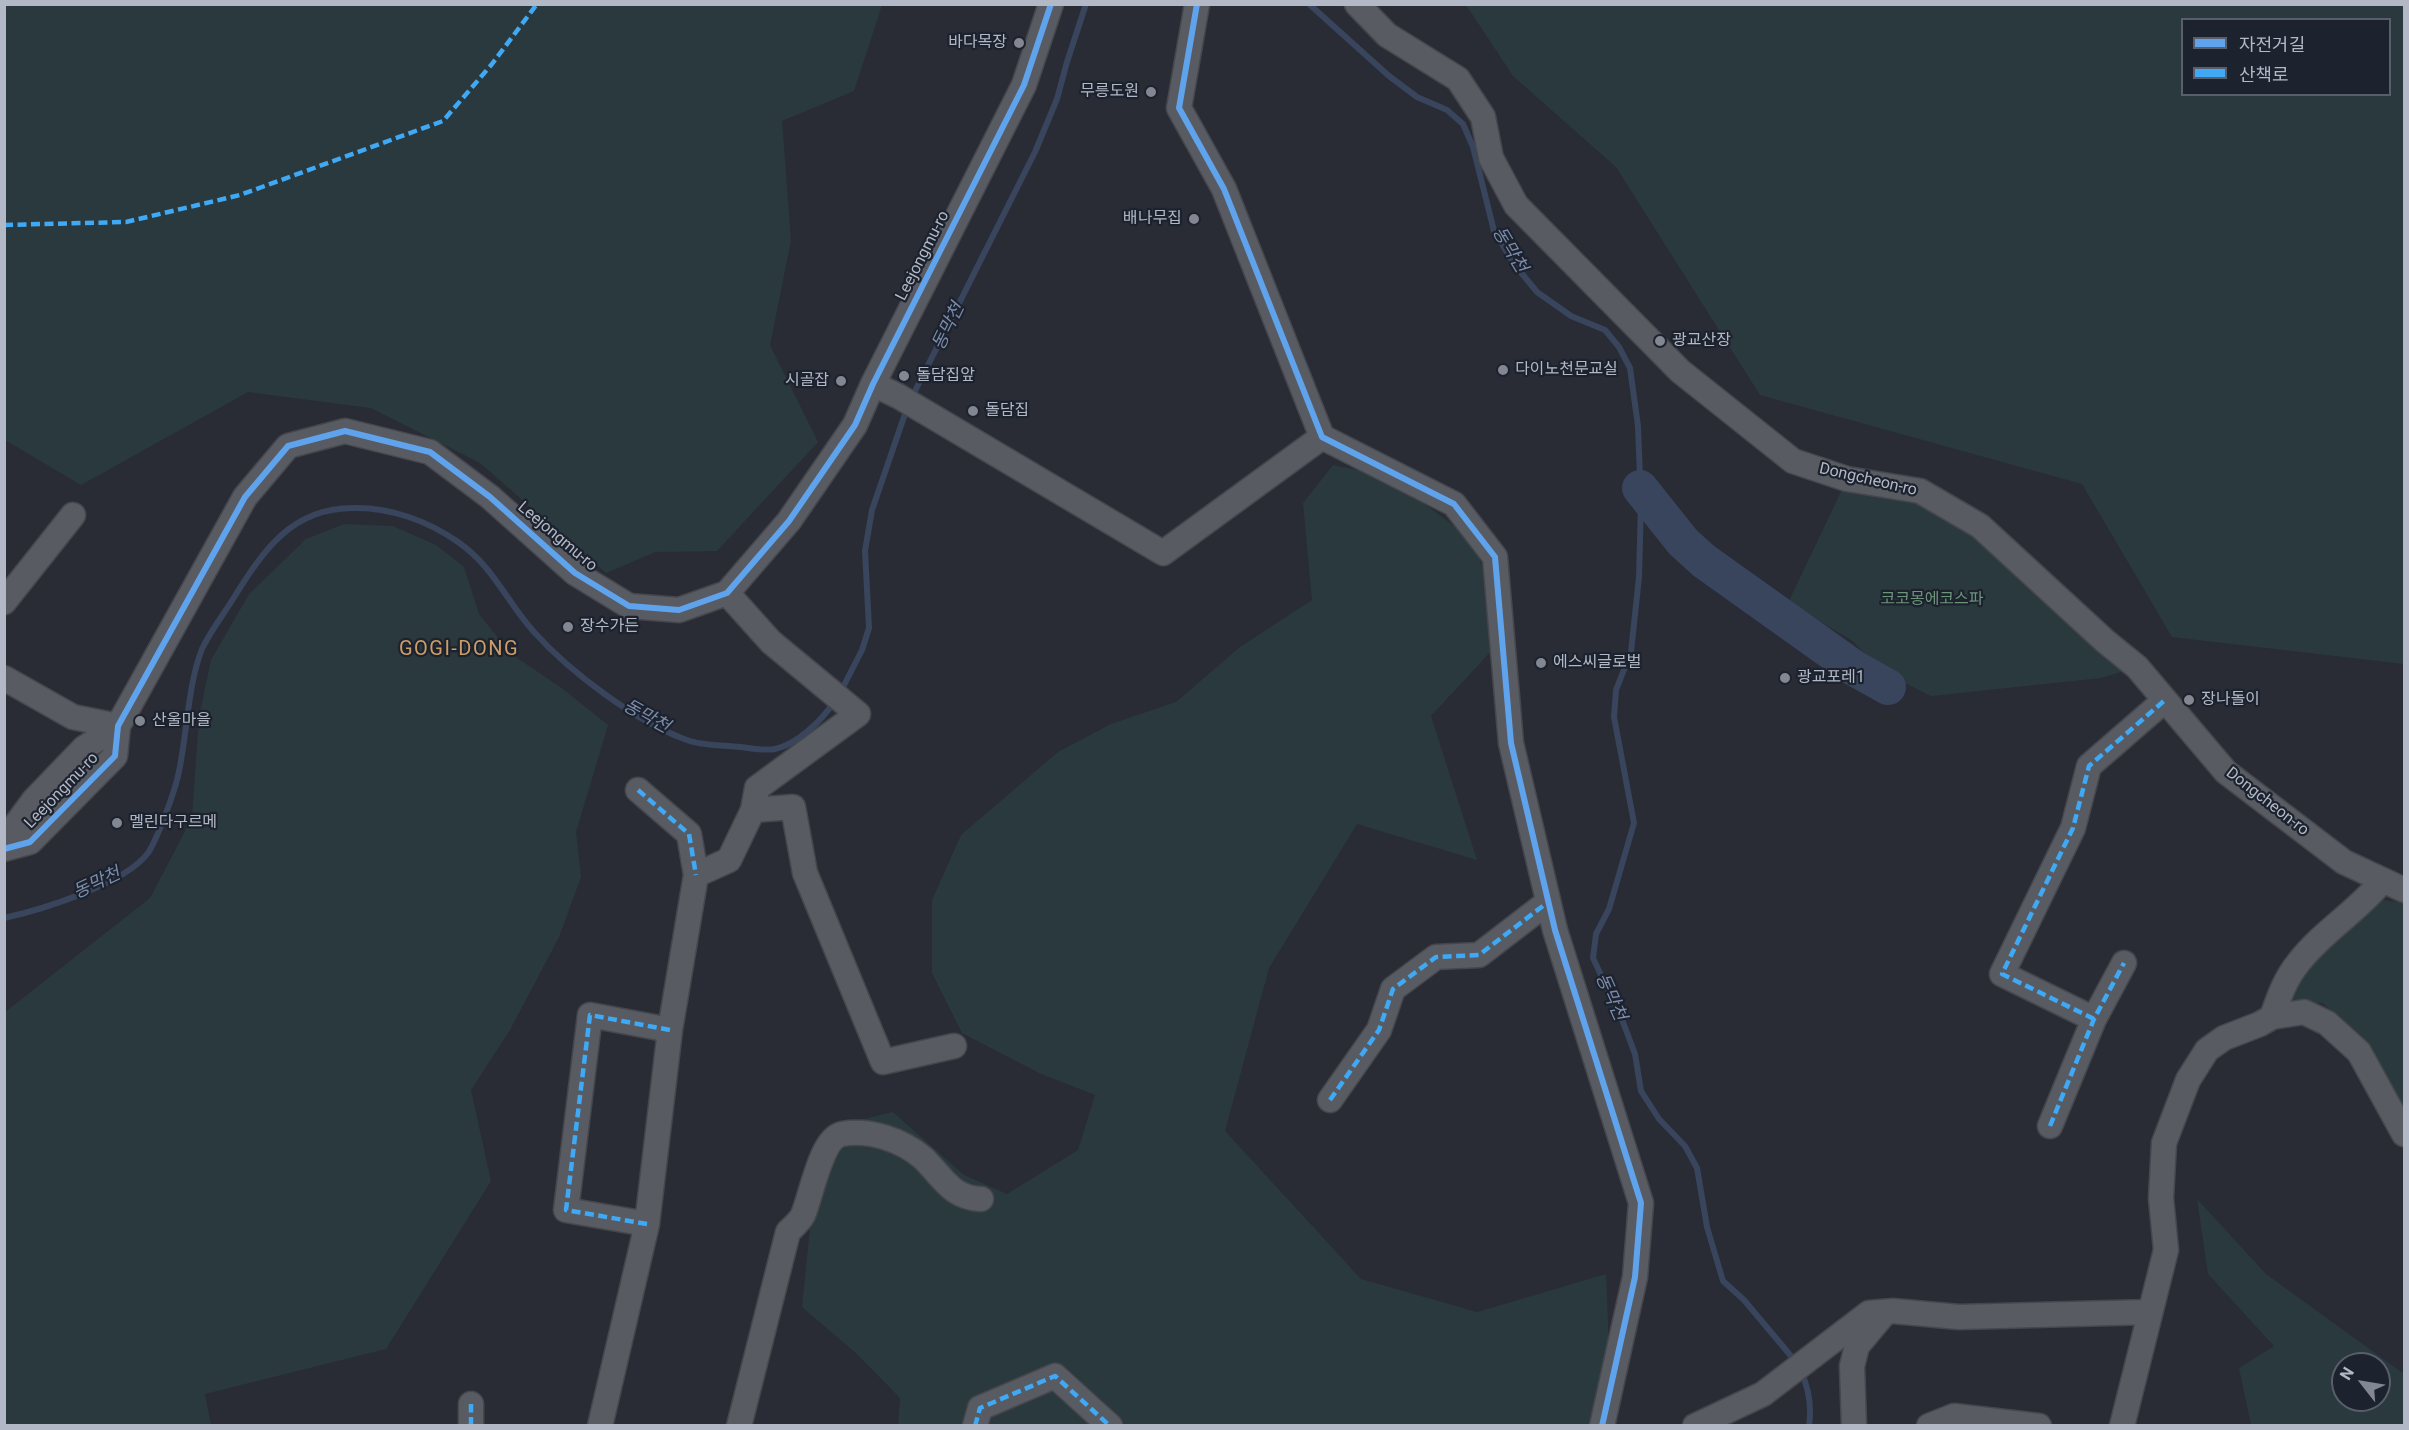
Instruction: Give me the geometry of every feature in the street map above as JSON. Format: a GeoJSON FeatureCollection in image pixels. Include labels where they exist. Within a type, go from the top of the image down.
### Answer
{"type":"FeatureCollection","features":[{"type":"Feature","properties":{"kind":"street","name":"Leejongmu-ro"},"geometry":{"type":"LineString","coordinates":[[4,849],[30,842],[115,756],[118,726],[245,497],[288,446],[345,431],[430,452],[490,497],[575,573],[629,606],[679,610],[727,593],[789,521],[855,425],[873,384],[1024,85],[1051,4]]}},
{"type":"Feature","properties":{"kind":"street"},"geometry":{"type":"LineString","coordinates":[[1197,4],[1179,108],[1224,189],[1322,437],[1454,504],[1495,557],[1511,743],[1548,902],[1641,1203],[1635,1277],[1602,1425]]}},
{"type":"Feature","properties":{"kind":"street","name":"Dongcheon-ro"},"geometry":{"type":"LineString","coordinates":[[1357,4],[1387,35],[1458,79],[1483,117],[1491,158],[1516,205],[1680,371],[1793,461],[1847,478],[1920,491],[1980,526],[2105,641],[2137,667],[2226,772],[2344,861],[2404,890]]}},
{"type":"Feature","properties":{"kind":"street"},"geometry":{"type":"LineString","coordinates":[[873,384],[898,396],[1163,553],[1322,437]]}},
{"type":"Feature","properties":{"kind":"street"},"geometry":{"type":"LineString","coordinates":[[4,602],[73,515]]}},
{"type":"Feature","properties":{"kind":"street"},"geometry":{"type":"LineString","coordinates":[[696,875],[729,860],[753,810],[757,788],[858,714],[771,642],[727,593]]}},
{"type":"Feature","properties":{"kind":"street"},"geometry":{"type":"LineString","coordinates":[[4,678],[73,717],[118,726]]}},
{"type":"Feature","properties":{"kind":"street"},"geometry":{"type":"LineString","coordinates":[[2094,1018],[2002,974],[2073,828],[2089,766],[2165,700]]}},
{"type":"Feature","properties":{"kind":"street","name":"Leejongmu-ro"},"geometry":{"type":"LineString","coordinates":[[4,841],[34,800],[84,748],[118,726]]}},
{"type":"Feature","properties":{"kind":"street"},"geometry":{"type":"LineString","coordinates":[[600,1425],[648,1224],[670,1030],[696,875],[689,834],[638,790]]}},
{"type":"Feature","properties":{"kind":"street"},"geometry":{"type":"LineString","coordinates":[[753,810],[793,807],[805,873],[883,1062],[954,1046]]}},
{"type":"Feature","properties":{"kind":"street"},"geometry":{"type":"LineString","coordinates":[[2272,1017],[2283,985],[2299,961],[2383,880]]}},
{"type":"Feature","properties":{"kind":"street"},"geometry":{"type":"LineString","coordinates":[[1330,1100],[1379,1030],[1393,989],[1436,957],[1479,955],[1548,902]]}},
{"type":"Feature","properties":{"kind":"street"},"geometry":{"type":"LineString","coordinates":[[2050,1126],[2094,1018],[2124,963]]}},
{"type":"Feature","properties":{"kind":"street"},"geometry":{"type":"LineString","coordinates":[[2122,1425],[2166,1250],[2161,1198],[2164,1143],[2188,1080],[2207,1050],[2224,1038],[2272,1017],[2304,1012],[2327,1023],[2359,1052],[2404,1134]]}},
{"type":"Feature","properties":{"kind":"street"},"geometry":{"type":"LineString","coordinates":[[648,1224],[566,1210],[590,1015],[670,1030]]}},
{"type":"Feature","properties":{"kind":"street"},"geometry":{"type":"LineString","coordinates":[[739,1425],[788,1232],[802,1217],[830,1143],[840,1134],[871,1135],[895,1139],[923,1158],[952,1190],[960,1195],[981,1199]]}},
{"type":"Feature","properties":{"kind":"street"},"geometry":{"type":"LineString","coordinates":[[1854,1425],[1852,1366],[1857,1346],[1885,1312]]}},
{"type":"Feature","properties":{"kind":"street"},"geometry":{"type":"LineString","coordinates":[[1695,1425],[1763,1394],[1869,1313],[1959,1317],[2150,1312]]}},
{"type":"Feature","properties":{"kind":"street"},"geometry":{"type":"LineString","coordinates":[[975,1425],[980,1408],[1055,1376],[1110,1425]]}},
{"type":"Feature","properties":{"kind":"street"},"geometry":{"type":"LineString","coordinates":[[1929,1425],[1954,1416],[2039,1425]]}},
{"type":"Feature","properties":{"kind":"green space"},"geometry":{"type":"Polygon","coordinates":[[[5,4],[882,5],[854,91],[782,121],[791,240],[770,345],[818,442],[717,551],[655,552],[606,573],[480,463],[371,408],[248,392],[81,485],[5,440],[5,4]]]}},
{"type":"Feature","properties":{"kind":"green space"},"geometry":{"type":"Polygon","coordinates":[[[1466,5],[2404,5],[2404,664],[2172,637],[2082,484],[1760,395],[1616,167],[1513,76],[1466,5]]]}},
{"type":"Feature","properties":{"kind":"green space"},"geometry":{"type":"Polygon","coordinates":[[[1333,465],[1387,476],[1473,540],[1506,635],[1431,716],[1477,860],[1357,824],[1269,968],[1225,1131],[1361,1279],[1477,1312],[1606,1274],[1612,1424],[898,1425],[900,1398],[857,1354],[802,1307],[813,1197],[856,1121],[893,1112],[964,1175],[1007,1194],[1078,1150],[1095,1095],[1039,1073],[962,1033],[932,973],[932,900],[961,835],[1058,752],[1111,724],[1176,702],[1240,647],[1312,600],[1303,503],[1333,465]]]}},
{"type":"Feature","properties":{"kind":"green space","name":"코코몽에코스파"},"geometry":{"type":"Polygon","coordinates":[[[1847,479],[1980,526],[2137,667],[2101,678],[1931,696],[1879,670],[1853,641],[1788,603],[1847,479]]]}},
{"type":"Feature","properties":{"kind":"green space"},"geometry":{"type":"Polygon","coordinates":[[[344,524],[393,526],[436,545],[464,567],[479,614],[510,653],[563,689],[608,725],[576,832],[581,877],[559,937],[510,1030],[471,1090],[491,1181],[386,1349],[205,1394],[211,1425],[5,1425],[5,1012],[150,898],[192,818],[199,717],[211,660],[249,594],[306,539],[344,524]]]}},
{"type":"Feature","properties":{"kind":"green space"},"geometry":{"type":"Polygon","coordinates":[[[2383,900],[2404,903],[2404,1108],[2372,1053],[2323,1003],[2287,1002],[2293,985],[2325,950],[2383,900]]]}},
{"type":"Feature","properties":{"kind":"green space"},"geometry":{"type":"Polygon","coordinates":[[[2197,1199],[2266,1274],[2374,1352],[2331,1352],[2331,1412],[2391,1412],[2391,1365],[2404,1374],[2404,1425],[2251,1425],[2239,1368],[2274,1346],[2208,1274],[2197,1199]]]}},
{"type":"Feature","properties":{"kind":"waterway","name":"동막천"},"geometry":{"type":"LineString","coordinates":[[911,399],[1035,152],[1057,99],[1086,4]]}},
{"type":"Feature","properties":{"kind":"waterway","name":"동막천"},"geometry":{"type":"LineString","coordinates":[[1309,4],[1389,76],[1417,97],[1447,110],[1463,124],[1473,147],[1494,231],[1514,264],[1537,292],[1571,316],[1605,330],[1619,347],[1630,368],[1638,426],[1641,503],[1639,577],[1631,652],[1616,690],[1614,717],[1634,823],[1609,909],[1596,934],[1593,958],[1623,1022],[1635,1054],[1641,1091],[1659,1119],[1685,1146],[1697,1168],[1707,1227],[1723,1281],[1744,1300],[1796,1362]]}},
{"type":"Feature","properties":{"kind":"waterway","name":"동막천"},"geometry":{"type":"LineString","coordinates":[[840,693],[862,650],[869,628],[865,551],[872,510],[907,408]]}},
{"type":"Feature","properties":{"kind":"waterway","name":"동막천"},"geometry":{"type":"LineString","coordinates":[[1640,488],[1683,542],[1704,561],[1854,668],[1888,687]]}},
{"type":"Feature","properties":{"kind":"waterway","name":"동막천"},"geometry":{"type":"LineString","coordinates":[[4,918],[60,902],[102,885],[137,864],[148,853],[160,829],[176,784],[197,663],[205,643],[244,581],[281,535],[312,515],[331,510],[353,508],[381,510],[408,517],[446,534],[481,562],[534,632],[566,663],[626,708],[667,732],[687,740],[762,750],[775,749],[801,737],[834,702]]}},
{"type":"Feature","properties":{"kind":"waterway","name":"동막천"},"geometry":{"type":"LineString","coordinates":[[1801,1371],[1809,1398],[1809,1426]]}},
{"type":"Feature","properties":{"kind":"marked path"},"geometry":{"type":"LineString","coordinates":[[4,225],[126,222],[240,195],[443,121],[492,64],[537,4]]}},
{"type":"Feature","properties":{"kind":"marked path"},"geometry":{"type":"LineString","coordinates":[[2094,1019],[2002,974],[2073,828],[2089,766],[2165,700]]}},
{"type":"Feature","properties":{"kind":"marked path"},"geometry":{"type":"LineString","coordinates":[[638,790],[689,834],[696,875]]}},
{"type":"Feature","properties":{"kind":"marked path"},"geometry":{"type":"LineString","coordinates":[[1330,1100],[1379,1030],[1393,989],[1436,957],[1479,955],[1548,902]]}},
{"type":"Feature","properties":{"kind":"marked path"},"geometry":{"type":"LineString","coordinates":[[2050,1126],[2094,1019],[2124,963]]}},
{"type":"Feature","properties":{"kind":"marked path"},"geometry":{"type":"LineString","coordinates":[[647,1224],[566,1210],[590,1015],[670,1030]]}},
{"type":"Feature","properties":{"kind":"marked path"},"geometry":{"type":"LineString","coordinates":[[975,1426],[980,1408],[1055,1376],[1110,1426]]}},
{"type":"Feature","properties":{"kind":"marked path"},"geometry":{"type":"LineString","coordinates":[[471,1404],[471,1426]]}},
{"type":"Feature","properties":{"kind":"cycle path"},"geometry":{"type":"LineString","coordinates":[[4,849],[30,842],[115,756],[118,726],[245,497],[288,446],[345,431],[430,452],[490,497],[575,573],[629,606],[679,610],[727,593],[789,521],[855,425],[873,384],[1024,85],[1051,4]]}},
{"type":"Feature","properties":{"kind":"cycle path"},"geometry":{"type":"LineString","coordinates":[[1197,4],[1179,108],[1224,189],[1322,437],[1454,504],[1495,557],[1511,743],[1555,930],[1641,1203],[1635,1277],[1602,1426]]}},
{"type":"Feature","properties":{"kind":"place","name":"바다목장"},"geometry":{"type":"Point","coordinates":[1019,43]}},
{"type":"Feature","properties":{"kind":"place","name":"무릉도원"},"geometry":{"type":"Point","coordinates":[1151,92]}},
{"type":"Feature","properties":{"kind":"place","name":"배나무집"},"geometry":{"type":"Point","coordinates":[1194,219]}},
{"type":"Feature","properties":{"kind":"place","name":"광교산장"},"geometry":{"type":"Point","coordinates":[1660,341]}},
{"type":"Feature","properties":{"kind":"place","name":"다이노천문교실"},"geometry":{"type":"Point","coordinates":[1503,370]}},
{"type":"Feature","properties":{"kind":"place","name":"돌담집앞"},"geometry":{"type":"Point","coordinates":[904,376]}},
{"type":"Feature","properties":{"kind":"place","name":"시골잡"},"geometry":{"type":"Point","coordinates":[841,381]}},
{"type":"Feature","properties":{"kind":"place","name":"돌담집"},"geometry":{"type":"Point","coordinates":[973,411]}},
{"type":"Feature","properties":{"kind":"place","name":"장수가든"},"geometry":{"type":"Point","coordinates":[568,627]}},
{"type":"Feature","properties":{"kind":"place","name":"에스씨글로벌"},"geometry":{"type":"Point","coordinates":[1541,663]}},
{"type":"Feature","properties":{"kind":"place","name":"광교포레1"},"geometry":{"type":"Point","coordinates":[1785,678]}},
{"type":"Feature","properties":{"kind":"place","name":"장나돌이"},"geometry":{"type":"Point","coordinates":[2189,700]}},
{"type":"Feature","properties":{"kind":"place","name":"산울마을"},"geometry":{"type":"Point","coordinates":[140,721]}},
{"type":"Feature","properties":{"kind":"place","name":"멜린다구르메"},"geometry":{"type":"Point","coordinates":[117,823]}},
{"type":"Feature","properties":{"kind":"district","name":"GOGI-DONG"},"geometry":{"type":"Point","coordinates":[459,650]}}]}
